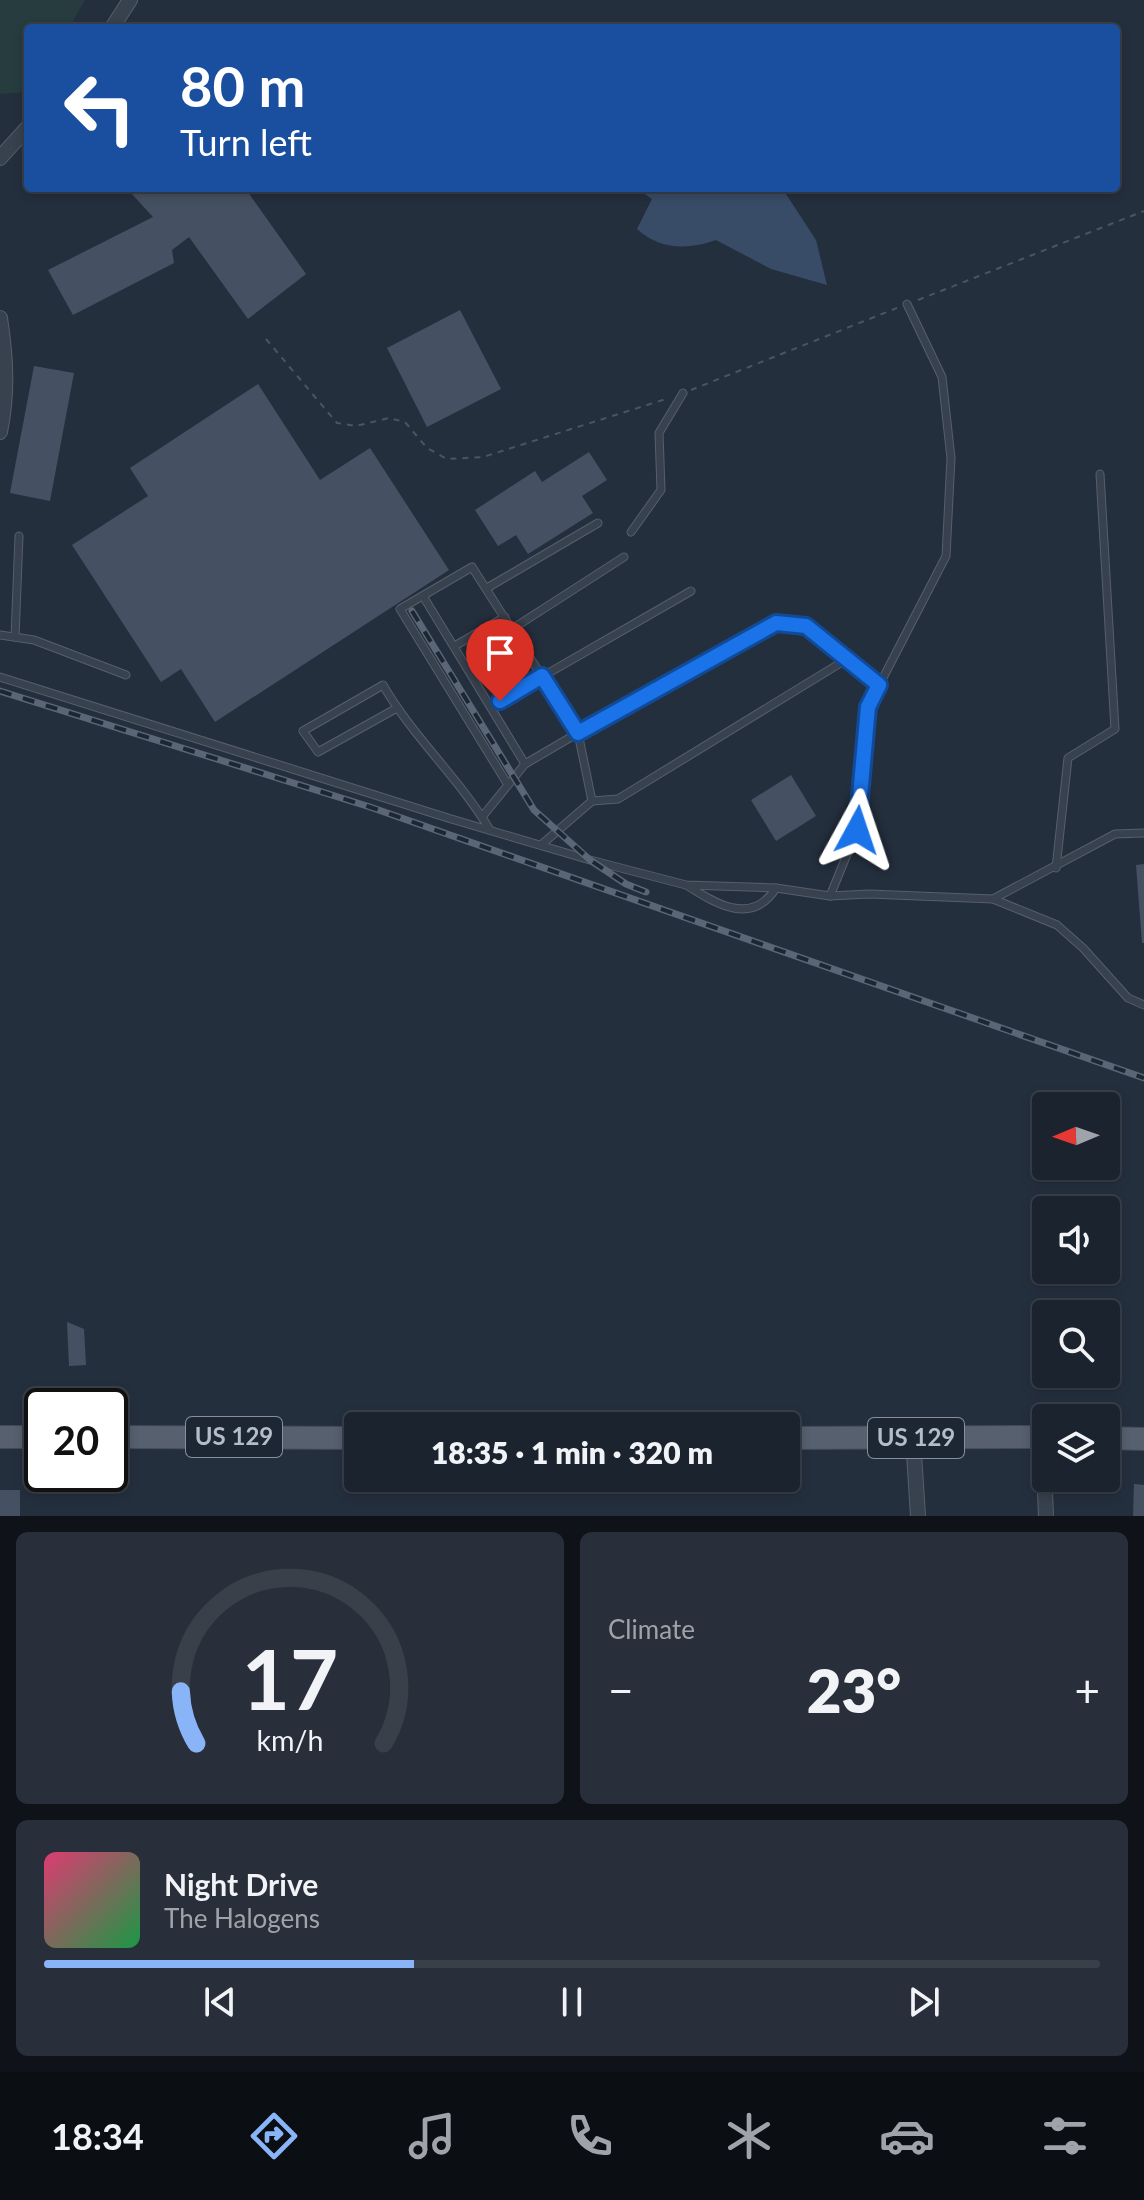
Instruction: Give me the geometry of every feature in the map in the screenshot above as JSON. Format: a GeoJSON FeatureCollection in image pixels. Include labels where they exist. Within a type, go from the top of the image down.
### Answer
{"type":"FeatureCollection","features":[{"type":"Feature","properties":{"kind":"main road"},"geometry":{"type":"LineString","coordinates":[[0,1437],[24,1437]]}},
{"type":"Feature","properties":{"kind":"main road","name":"US 129"},"geometry":{"type":"LineString","coordinates":[[128,1437],[344,1438]]}},
{"type":"Feature","properties":{"kind":"main road","name":"US 129"},"geometry":{"type":"LineString","coordinates":[[800,1438],[1032,1437]]}},
{"type":"Feature","properties":{"kind":"main road"},"geometry":{"type":"LineString","coordinates":[[1120,1438],[1144,1439]]}},
{"type":"Feature","properties":{"kind":"street"},"geometry":{"type":"LineString","coordinates":[[115,24],[130,0]]}},
{"type":"Feature","properties":{"kind":"street"},"geometry":{"type":"LineString","coordinates":[[0,158],[24,131]]}},
{"type":"Feature","properties":{"kind":"street"},"geometry":{"type":"LineString","coordinates":[[0,318],[6,357],[6,405],[0,432]]}},
{"type":"Feature","properties":{"kind":"street"},"geometry":{"type":"LineString","coordinates":[[913,1438],[918,1516]]}},
{"type":"Feature","properties":{"kind":"street"},"geometry":{"type":"LineString","coordinates":[[1045,1492],[1046,1516]]}},
{"type":"Feature","properties":{"kind":"lane"},"geometry":{"type":"LineString","coordinates":[[830,896],[857,830],[868,707],[946,556],[951,458],[942,377],[907,304]]}},
{"type":"Feature","properties":{"kind":"lane"},"geometry":{"type":"LineString","coordinates":[[631,532],[661,490],[659,433],[683,393]]}},
{"type":"Feature","properties":{"kind":"lane"},"geometry":{"type":"LineString","coordinates":[[1056,868],[1068,758],[1115,729],[1100,474]]}},
{"type":"Feature","properties":{"kind":"lane"},"geometry":{"type":"LineString","coordinates":[[487,588],[598,523]]}},
{"type":"Feature","properties":{"kind":"lane"},"geometry":{"type":"LineString","coordinates":[[15,637],[19,536]]}},
{"type":"Feature","properties":{"kind":"lane"},"geometry":{"type":"LineString","coordinates":[[512,629],[624,557]]}},
{"type":"Feature","properties":{"kind":"lane"},"geometry":{"type":"LineString","coordinates":[[508,785],[400,609],[472,567],[578,733],[592,801]]}},
{"type":"Feature","properties":{"kind":"lane"},"geometry":{"type":"LineString","coordinates":[[500,701],[691,591]]}},
{"type":"Feature","properties":{"kind":"lane"},"geometry":{"type":"LineString","coordinates":[[423,596],[525,764]]}},
{"type":"Feature","properties":{"kind":"lane"},"geometry":{"type":"LineString","coordinates":[[458,644],[505,617]]}},
{"type":"Feature","properties":{"kind":"lane"},"geometry":{"type":"LineString","coordinates":[[482,817],[525,764],[776,623],[806,626],[879,685]]}},
{"type":"Feature","properties":{"kind":"lane"},"geometry":{"type":"LineString","coordinates":[[0,635],[34,640],[126,675]]}},
{"type":"Feature","properties":{"kind":"lane"},"geometry":{"type":"LineString","coordinates":[[541,845],[592,801],[618,799],[847,659]]}},
{"type":"Feature","properties":{"kind":"lane"},"geometry":{"type":"LineString","coordinates":[[0,677],[490,830],[686,885],[776,888],[830,896],[869,894],[993,899],[1057,925],[1083,948],[1128,998],[1144,1005]]}},
{"type":"Feature","properties":{"kind":"lane"},"geometry":{"type":"LineString","coordinates":[[397,708],[318,752],[303,731],[383,685],[490,830]]}},
{"type":"Feature","properties":{"kind":"lane"},"geometry":{"type":"LineString","coordinates":[[993,899],[1115,834],[1144,833]]}},
{"type":"Feature","properties":{"kind":"lane"},"geometry":{"type":"LineString","coordinates":[[686,885],[718,906],[742,910],[770,899],[776,888]]}},
{"type":"Feature","properties":{"kind":"path"},"geometry":{"type":"LineString","coordinates":[[266,339],[337,423],[356,426],[389,418],[405,422],[427,448],[447,459],[483,457],[683,393],[1144,211]]}},
{"type":"Feature","properties":{"kind":"green space"},"geometry":{"type":"Polygon","coordinates":[[[0,0],[85,0],[71,24],[24,24],[24,92],[0,94],[0,0]]]}},
{"type":"Feature","properties":{"kind":"water"},"geometry":{"type":"Polygon","coordinates":[[[642,192],[785,192],[816,240],[827,285],[771,269],[716,240],[685,246],[655,241],[637,229],[652,199],[642,192]]]}},
{"type":"Feature","properties":{"kind":"building"},"geometry":{"type":"Polygon","coordinates":[[[248,192],[306,274],[248,319],[189,237],[172,250],[174,263],[73,315],[48,270],[153,217],[131,193],[248,192]]]}},
{"type":"Feature","properties":{"kind":"building"},"geometry":{"type":"Polygon","coordinates":[[[460,310],[501,389],[427,427],[387,348],[460,310]]]}},
{"type":"Feature","properties":{"kind":"building"},"geometry":{"type":"Polygon","coordinates":[[[34,366],[74,373],[50,501],[10,493],[34,366]]]}},
{"type":"Feature","properties":{"kind":"building"},"geometry":{"type":"Polygon","coordinates":[[[258,384],[320,480],[370,448],[449,570],[215,722],[181,669],[161,682],[72,545],[148,496],[130,468],[258,384]]]}},
{"type":"Feature","properties":{"kind":"building"},"geometry":{"type":"Polygon","coordinates":[[[589,452],[607,480],[582,496],[593,513],[528,554],[516,535],[498,546],[475,510],[535,471],[542,482],[589,452]]]}},
{"type":"Feature","properties":{"kind":"building"},"geometry":{"type":"Polygon","coordinates":[[[791,775],[816,816],[776,841],[751,800],[791,775]]]}},
{"type":"Feature","properties":{"kind":"building"},"geometry":{"type":"Polygon","coordinates":[[[1144,864],[1144,943],[1142,943],[1136,865],[1144,864]]]}},
{"type":"Feature","properties":{"kind":"building"},"geometry":{"type":"Polygon","coordinates":[[[67,1322],[84,1329],[86,1365],[69,1366],[67,1322]]]}},
{"type":"Feature","properties":{"kind":"building"},"geometry":{"type":"Polygon","coordinates":[[[1134,1484],[1144,1485],[1144,1516],[1133,1516],[1134,1484]]]}},
{"type":"Feature","properties":{"kind":"building"},"geometry":{"type":"Polygon","coordinates":[[[0,1490],[20,1490],[20,1516],[0,1516],[0,1490]]]}},
{"type":"Feature","properties":{"kind":"railway"},"geometry":{"type":"LineString","coordinates":[[412,611],[534,810],[590,860],[626,884],[646,892]]}},
{"type":"Feature","properties":{"kind":"railway"},"geometry":{"type":"LineString","coordinates":[[0,691],[370,807],[1144,1078]]}},
{"type":"Feature","properties":{"kind":"route"},"geometry":{"type":"LineString","coordinates":[[500,701],[542,676],[578,733],[776,623],[806,626],[879,685],[868,707],[857,830]]}}]}
